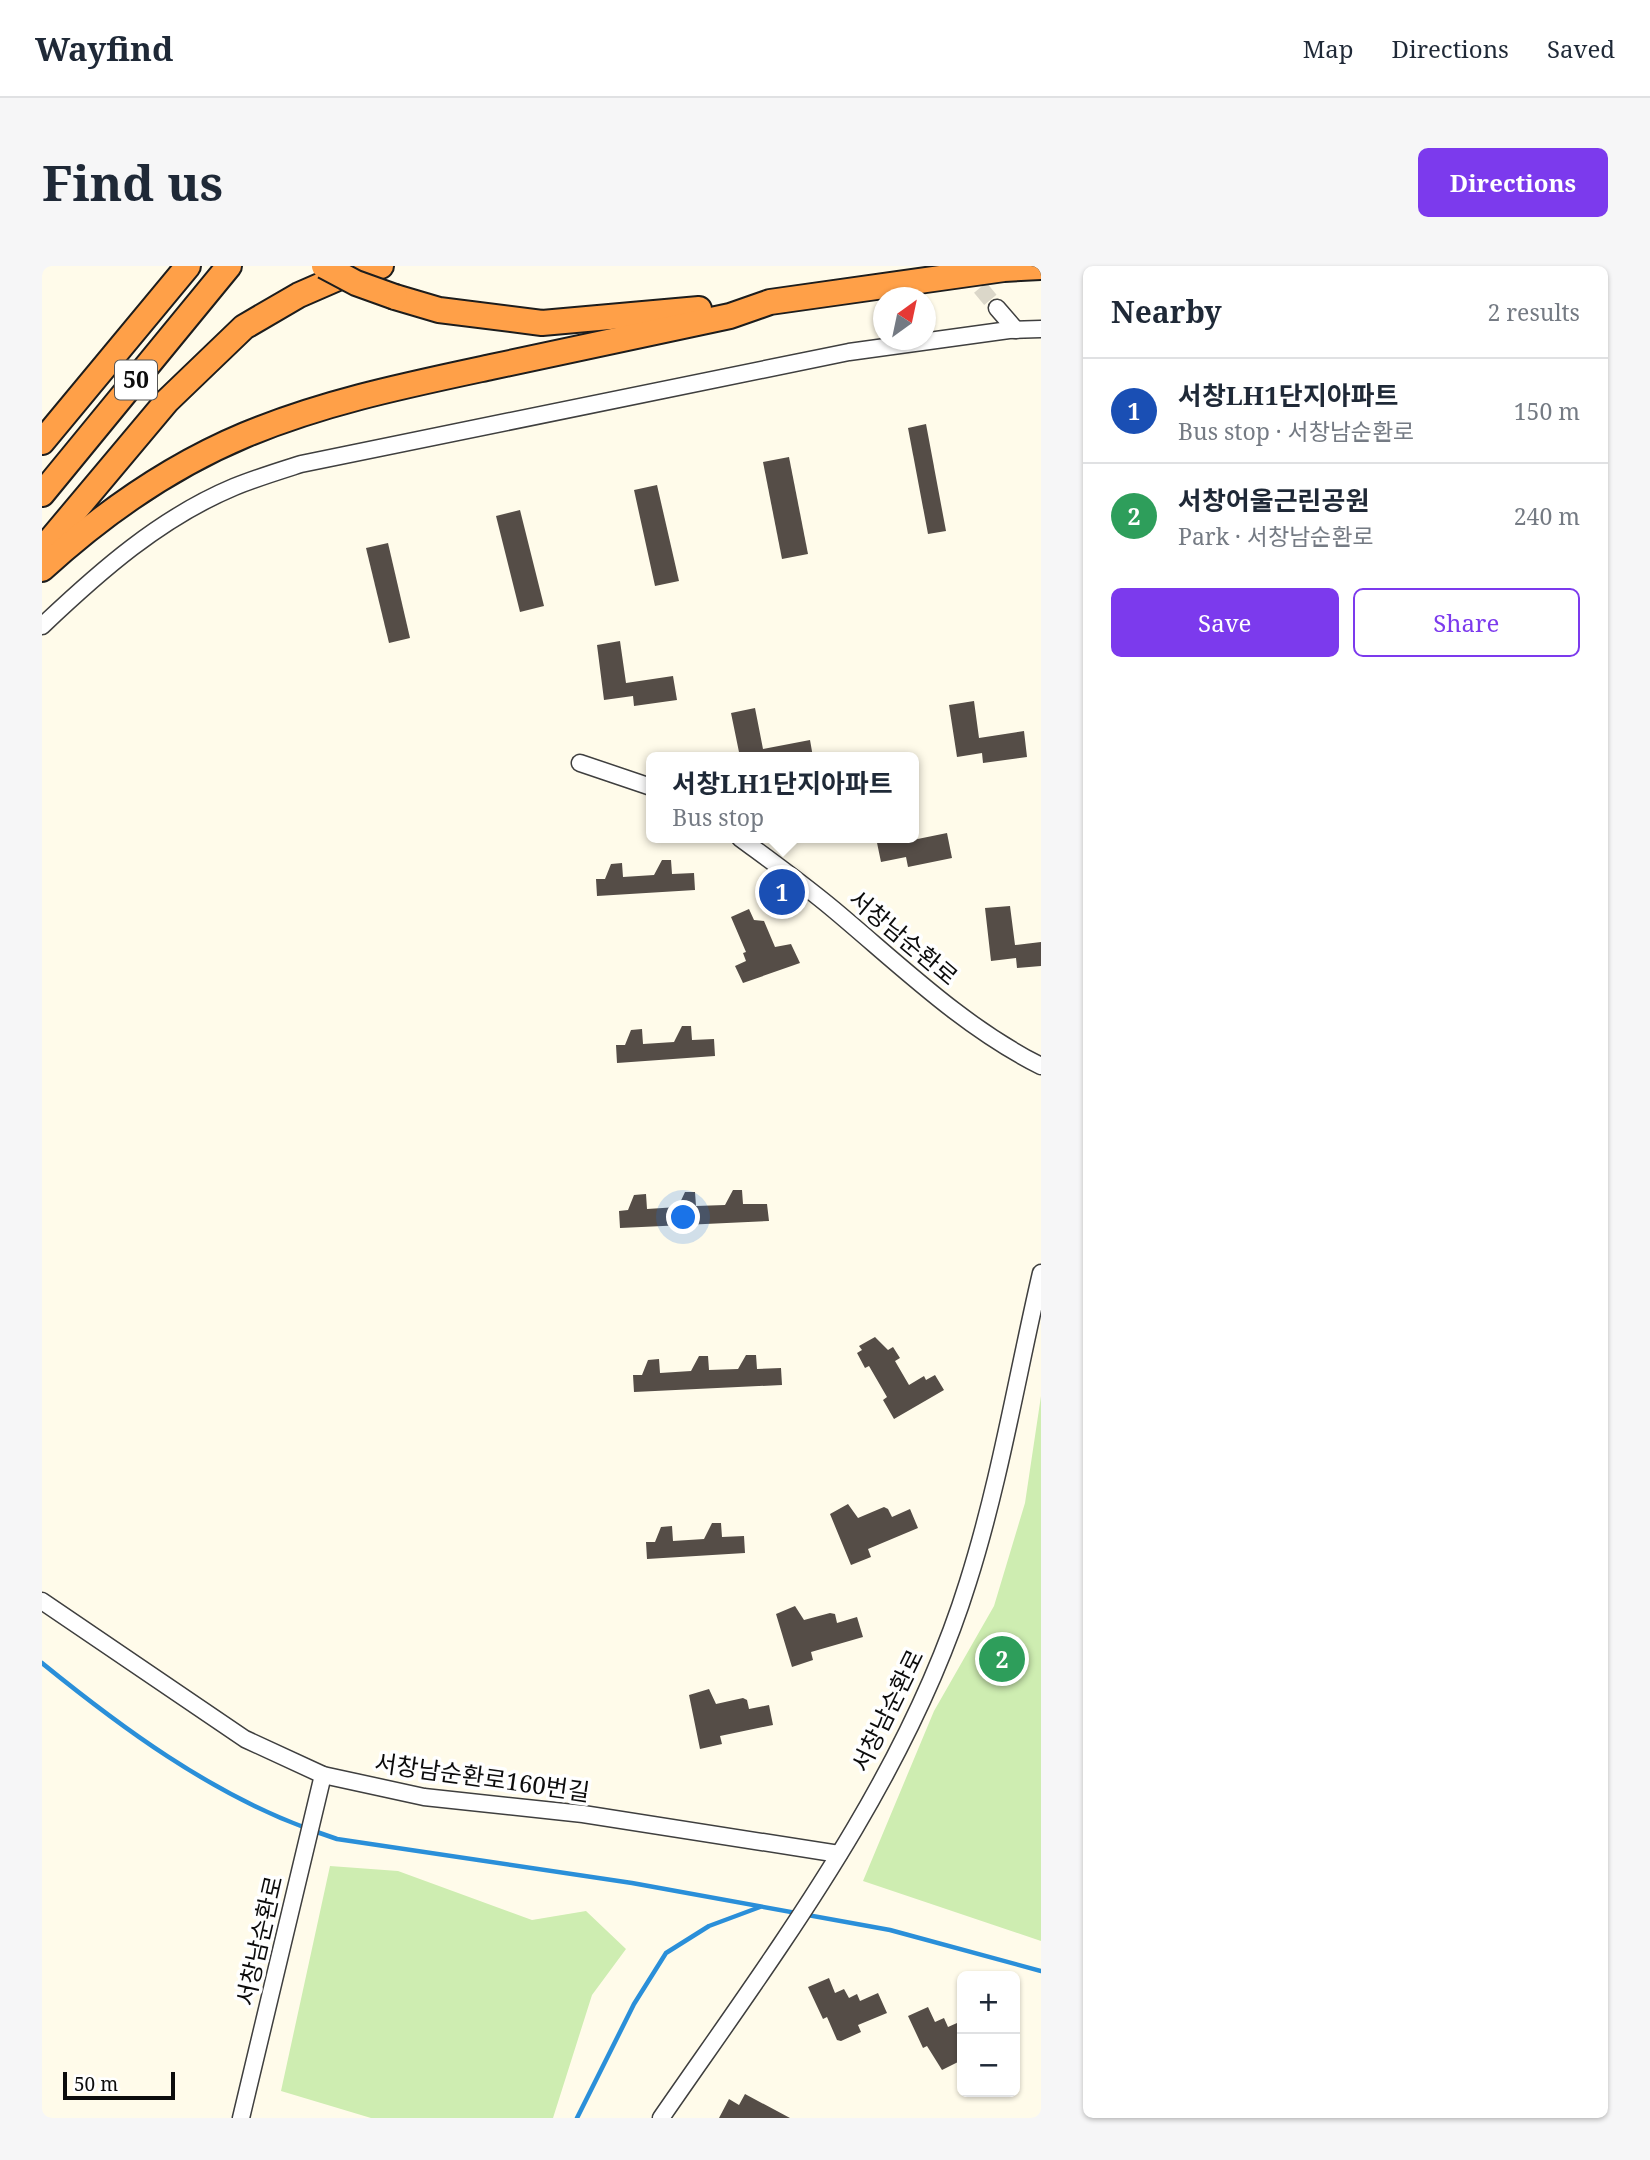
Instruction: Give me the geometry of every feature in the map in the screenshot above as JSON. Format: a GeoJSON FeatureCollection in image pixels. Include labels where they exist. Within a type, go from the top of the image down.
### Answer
{"type":"FeatureCollection","features":[{"type":"Feature","properties":{"kind":"highway","name":"50"},"geometry":{"type":"LineString","coordinates":[[42,494],[229,266]]}},
{"type":"Feature","properties":{"kind":"highway"},"geometry":{"type":"LineString","coordinates":[[324,266],[356,283],[395,297],[452,312],[542,323],[771,302],[1004,269],[1041,267]]}},
{"type":"Feature","properties":{"kind":"highway"},"geometry":{"type":"LineString","coordinates":[[42,550],[167,401],[244,327],[299,295],[361,268],[382,266]]}},
{"type":"Feature","properties":{"kind":"highway","name":"50"},"geometry":{"type":"LineString","coordinates":[[42,442],[185,269]]}},
{"type":"Feature","properties":{"kind":"highway"},"geometry":{"type":"LineString","coordinates":[[42,569],[119,507],[172,471],[243,436],[317,408],[407,385],[730,316],[771,302]]}},
{"type":"Feature","properties":{"kind":"street"},"geometry":{"type":"LineString","coordinates":[[997,308],[1016,330]]}},
{"type":"Feature","properties":{"kind":"street"},"geometry":{"type":"LineString","coordinates":[[42,626],[88,582],[137,543],[175,519],[234,487],[301,464],[849,352],[1041,329]]}},
{"type":"Feature","properties":{"kind":"street"},"geometry":{"type":"LineString","coordinates":[[580,763],[646,785]]}},
{"type":"Feature","properties":{"kind":"street","name":"서창남순환로"},"geometry":{"type":"LineString","coordinates":[[747,843],[831,907],[936,998],[1017,1054],[1041,1066]]}},
{"type":"Feature","properties":{"kind":"street","name":"서창남순환로"},"geometry":{"type":"LineString","coordinates":[[661,2118],[822,1886],[893,1758],[937,1664],[968,1584],[989,1507],[1041,1273]]}},
{"type":"Feature","properties":{"kind":"street","name":"서창남순환로160번길"},"geometry":{"type":"LineString","coordinates":[[42,1601],[245,1739],[323,1775],[424,1797],[583,1814],[839,1854]]}},
{"type":"Feature","properties":{"kind":"street","name":"서창남순환로"},"geometry":{"type":"LineString","coordinates":[[241,2118],[323,1775]]}},
{"type":"Feature","properties":{"kind":"green space"},"geometry":{"type":"Polygon","coordinates":[[[1041,1396],[1041,1941],[863,1881],[934,1711],[994,1606],[1025,1503],[1041,1396]]]}},
{"type":"Feature","properties":{"kind":"green space"},"geometry":{"type":"Polygon","coordinates":[[[330,1866],[398,1871],[532,1920],[586,1911],[626,1949],[592,1995],[553,2118],[371,2118],[281,2091],[330,1866]]]}},
{"type":"Feature","properties":{"kind":"building"},"geometry":{"type":"Polygon","coordinates":[[[926,424],[946,531],[928,534],[908,428],[926,424]]]}},
{"type":"Feature","properties":{"kind":"building"},"geometry":{"type":"Polygon","coordinates":[[[789,457],[808,554],[782,559],[763,462],[789,457]]]}},
{"type":"Feature","properties":{"kind":"building"},"geometry":{"type":"Polygon","coordinates":[[[657,485],[679,581],[655,586],[634,490],[657,485]]]}},
{"type":"Feature","properties":{"kind":"building"},"geometry":{"type":"Polygon","coordinates":[[[520,510],[544,606],[520,612],[496,516],[520,510]]]}},
{"type":"Feature","properties":{"kind":"building"},"geometry":{"type":"Polygon","coordinates":[[[388,543],[410,638],[389,643],[366,548],[388,543]]]}},
{"type":"Feature","properties":{"kind":"building"},"geometry":{"type":"Polygon","coordinates":[[[620,641],[626,683],[673,676],[677,700],[634,706],[633,696],[604,700],[597,645],[620,641]]]}},
{"type":"Feature","properties":{"kind":"building"},"geometry":{"type":"Polygon","coordinates":[[[974,701],[979,738],[1024,731],[1027,757],[983,763],[982,753],[957,757],[949,705],[974,701]]]}},
{"type":"Feature","properties":{"kind":"building"},"geometry":{"type":"Polygon","coordinates":[[[755,708],[763,749],[810,740],[812,752],[739,752],[731,713],[755,708]]]}},
{"type":"Feature","properties":{"kind":"building"},"geometry":{"type":"Polygon","coordinates":[[[947,833],[952,858],[908,867],[906,857],[881,862],[877,843],[919,843],[919,839],[947,833]]]}},
{"type":"Feature","properties":{"kind":"building"},"geometry":{"type":"Polygon","coordinates":[[[662,860],[671,860],[672,874],[694,873],[695,890],[597,896],[596,879],[605,879],[611,864],[622,863],[623,877],[654,875],[662,860]]]}},
{"type":"Feature","properties":{"kind":"building"},"geometry":{"type":"Polygon","coordinates":[[[1010,906],[1015,945],[1041,942],[1041,966],[1017,968],[1016,958],[991,961],[985,908],[1010,906]]]}},
{"type":"Feature","properties":{"kind":"building"},"geometry":{"type":"Polygon","coordinates":[[[749,909],[754,920],[764,921],[775,947],[791,944],[800,963],[743,983],[735,966],[746,961],[743,953],[746,952],[731,917],[749,909]]]}},
{"type":"Feature","properties":{"kind":"building"},"geometry":{"type":"Polygon","coordinates":[[[682,1026],[691,1026],[692,1040],[714,1039],[715,1056],[617,1063],[616,1045],[625,1045],[631,1030],[642,1029],[643,1044],[674,1042],[682,1026]]]}},
{"type":"Feature","properties":{"kind":"building"},"geometry":{"type":"Polygon","coordinates":[[[733,1190],[742,1190],[743,1204],[767,1204],[769,1221],[620,1228],[619,1211],[628,1210],[634,1195],[646,1194],[647,1209],[678,1207],[685,1192],[695,1192],[696,1206],[725,1205],[733,1190]]]}},
{"type":"Feature","properties":{"kind":"building"},"geometry":{"type":"Polygon","coordinates":[[[875,1337],[888,1350],[893,1347],[900,1358],[895,1361],[909,1385],[924,1376],[926,1380],[935,1375],[944,1390],[894,1419],[883,1400],[887,1397],[869,1366],[865,1368],[857,1353],[862,1350],[859,1346],[875,1337]]]}},
{"type":"Feature","properties":{"kind":"building"},"geometry":{"type":"Polygon","coordinates":[[[746,1355],[756,1355],[757,1369],[781,1368],[782,1385],[634,1392],[633,1375],[642,1375],[648,1360],[659,1359],[660,1373],[691,1371],[699,1356],[708,1356],[709,1370],[738,1369],[746,1355]]]}},
{"type":"Feature","properties":{"kind":"building"},"geometry":{"type":"Polygon","coordinates":[[[848,1504],[858,1518],[884,1507],[892,1517],[910,1509],[918,1528],[868,1549],[871,1557],[851,1565],[830,1514],[848,1504]]]}},
{"type":"Feature","properties":{"kind":"building"},"geometry":{"type":"Polygon","coordinates":[[[712,1523],[721,1523],[722,1537],[744,1536],[745,1553],[647,1559],[646,1542],[655,1542],[661,1527],[672,1526],[673,1541],[704,1539],[712,1523]]]}},
{"type":"Feature","properties":{"kind":"building"},"geometry":{"type":"Polygon","coordinates":[[[795,1606],[804,1620],[830,1613],[835,1614],[837,1623],[857,1617],[863,1637],[811,1652],[813,1660],[792,1667],[776,1614],[795,1606]]]}},
{"type":"Feature","properties":{"kind":"building"},"geometry":{"type":"Polygon","coordinates":[[[709,1689],[716,1704],[743,1698],[747,1700],[749,1709],[769,1705],[773,1725],[720,1736],[722,1744],[700,1749],[689,1695],[709,1689]]]}},
{"type":"Feature","properties":{"kind":"building"},"geometry":{"type":"Polygon","coordinates":[[[829,1978],[835,1993],[844,1989],[849,1998],[857,1994],[860,2001],[878,1993],[887,2013],[858,2025],[861,2032],[841,2041],[837,2040],[827,2017],[823,2019],[808,1987],[829,1978]]]}},
{"type":"Feature","properties":{"kind":"building"},"geometry":{"type":"Polygon","coordinates":[[[928,2007],[935,2022],[944,2018],[948,2027],[957,2023],[957,2062],[942,2070],[927,2046],[923,2048],[908,2016],[928,2007]]]}},
{"type":"Feature","properties":{"kind":"building"},"geometry":{"type":"Polygon","coordinates":[[[745,2094],[790,2118],[719,2118],[729,2099],[739,2105],[745,2094]]]}},
{"type":"Feature","properties":{"kind":"waterway"},"geometry":{"type":"LineString","coordinates":[[42,1663],[135,1734],[201,1777],[235,1796],[306,1828]]}},
{"type":"Feature","properties":{"kind":"waterway"},"geometry":{"type":"LineString","coordinates":[[314,1831],[337,1839],[632,1883],[890,1930],[1041,1971]]}},
{"type":"Feature","properties":{"kind":"waterway"},"geometry":{"type":"LineString","coordinates":[[577,2118],[634,2004],[666,1953],[709,1926],[760,1907]]}},
{"type":"Feature","properties":{"kind":"tunnel"},"geometry":{"type":"LineString","coordinates":[[965,269],[997,308]]}},
{"type":"Feature","properties":{"kind":"place","name":"서창LH1단지아파트"},"geometry":{"type":"Point","coordinates":[782,892]}},
{"type":"Feature","properties":{"kind":"place","name":"서창어울근린공원"},"geometry":{"type":"Point","coordinates":[1002,1659]}}]}
